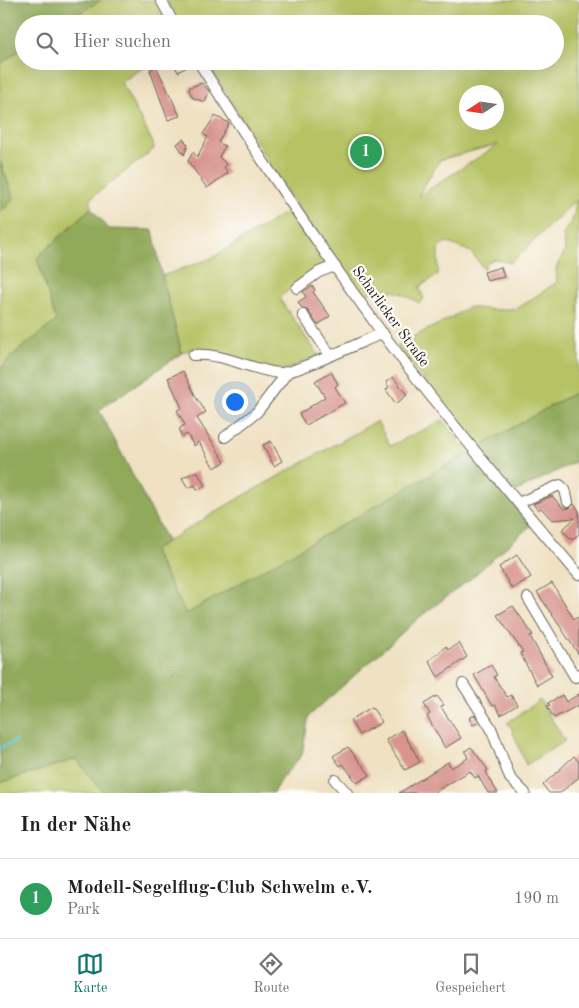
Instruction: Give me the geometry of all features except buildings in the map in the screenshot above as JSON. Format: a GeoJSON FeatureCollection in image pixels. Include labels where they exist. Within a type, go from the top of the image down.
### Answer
{"type":"FeatureCollection","features":[{"type":"Feature","properties":{"kind":"street"},"geometry":{"type":"LineString","coordinates":[[161,0],[169,15]]}},
{"type":"Feature","properties":{"kind":"street","name":"Scharlicker Straße"},"geometry":{"type":"LineString","coordinates":[[204,70],[287,199],[383,333],[478,456],[579,575]]}},
{"type":"Feature","properties":{"kind":"street"},"geometry":{"type":"LineString","coordinates":[[314,284],[335,266]]}},
{"type":"Feature","properties":{"kind":"street"},"geometry":{"type":"LineString","coordinates":[[297,288],[319,272],[335,266]]}},
{"type":"Feature","properties":{"kind":"street"},"geometry":{"type":"LineString","coordinates":[[303,315],[330,355]]}},
{"type":"Feature","properties":{"kind":"street"},"geometry":{"type":"LineString","coordinates":[[225,437],[257,412],[288,373],[383,333]]}},
{"type":"Feature","properties":{"kind":"street"},"geometry":{"type":"LineString","coordinates":[[193,356],[204,354],[260,370],[288,373]]}},
{"type":"Feature","properties":{"kind":"street"},"geometry":{"type":"LineString","coordinates":[[518,503],[560,485],[565,490],[568,502]]}},
{"type":"Feature","properties":{"kind":"street"},"geometry":{"type":"LineString","coordinates":[[528,598],[575,676],[579,674]]}},
{"type":"Feature","properties":{"kind":"street"},"geometry":{"type":"LineString","coordinates":[[463,684],[491,728],[510,778],[525,793]]}},
{"type":"Feature","properties":{"kind":"street"},"geometry":{"type":"LineString","coordinates":[[335,780],[347,793]]}},
{"type":"Feature","properties":{"kind":"green space"},"geometry":{"type":"Polygon","coordinates":[[[0,0],[101,0],[77,15],[15,15],[15,53],[0,64],[0,0]]]}},
{"type":"Feature","properties":{"kind":"green space"},"geometry":{"type":"Polygon","coordinates":[[[101,0],[157,0],[165,15],[77,15],[101,0]]]}},
{"type":"Feature","properties":{"kind":"green space"},"geometry":{"type":"Polygon","coordinates":[[[167,0],[579,0],[579,390],[477,448],[397,346],[468,307],[495,310],[518,308],[557,282],[556,268],[565,250],[563,234],[574,216],[576,200],[511,263],[494,259],[487,263],[484,269],[471,252],[446,242],[438,249],[438,275],[419,287],[424,299],[419,303],[405,295],[384,290],[376,290],[362,297],[288,193],[212,70],[564,70],[564,15],[173,15],[167,0]],[[498,144],[440,160],[418,196],[498,145],[498,144]]]}},
{"type":"Feature","properties":{"kind":"green space"},"geometry":{"type":"Polygon","coordinates":[[[15,53],[15,70],[140,70],[121,82],[153,143],[154,149],[91,198],[91,208],[37,258],[57,321],[10,357],[0,370],[0,212],[14,199],[0,161],[0,64],[15,53]]]}},
{"type":"Feature","properties":{"kind":"green space"},"geometry":{"type":"Polygon","coordinates":[[[0,161],[14,199],[0,212],[0,161]]]}},
{"type":"Feature","properties":{"kind":"green space"},"geometry":{"type":"Polygon","coordinates":[[[91,208],[109,229],[153,230],[162,276],[182,353],[99,410],[167,541],[153,551],[186,614],[579,390],[579,460],[507,496],[531,525],[469,580],[421,616],[309,716],[302,755],[281,779],[273,793],[104,793],[76,759],[0,783],[0,370],[10,357],[56,321],[37,258],[91,208]]]}},
{"type":"Feature","properties":{"kind":"green space"},"geometry":{"type":"Polygon","coordinates":[[[290,210],[325,262],[279,298],[319,356],[287,369],[264,368],[192,348],[182,353],[162,276],[212,258],[290,210]]]}},
{"type":"Feature","properties":{"kind":"green space"},"geometry":{"type":"Polygon","coordinates":[[[443,420],[469,453],[186,614],[153,550],[227,505],[377,421],[390,446],[443,420]]]}},
{"type":"Feature","properties":{"kind":"green space"},"geometry":{"type":"Polygon","coordinates":[[[540,700],[565,741],[526,765],[511,727],[507,723],[540,700]]]}},
{"type":"Feature","properties":{"kind":"green space"},"geometry":{"type":"Polygon","coordinates":[[[76,759],[104,793],[0,793],[0,783],[76,759]]]}},
{"type":"Feature","properties":{"kind":"waterway"},"geometry":{"type":"LineString","coordinates":[[0,748],[16,741]]}},
{"type":"Feature","properties":{"kind":"place","name":"Modell-Segelflug-Club Schwelm e.V."},"geometry":{"type":"Point","coordinates":[366,152]}}]}
